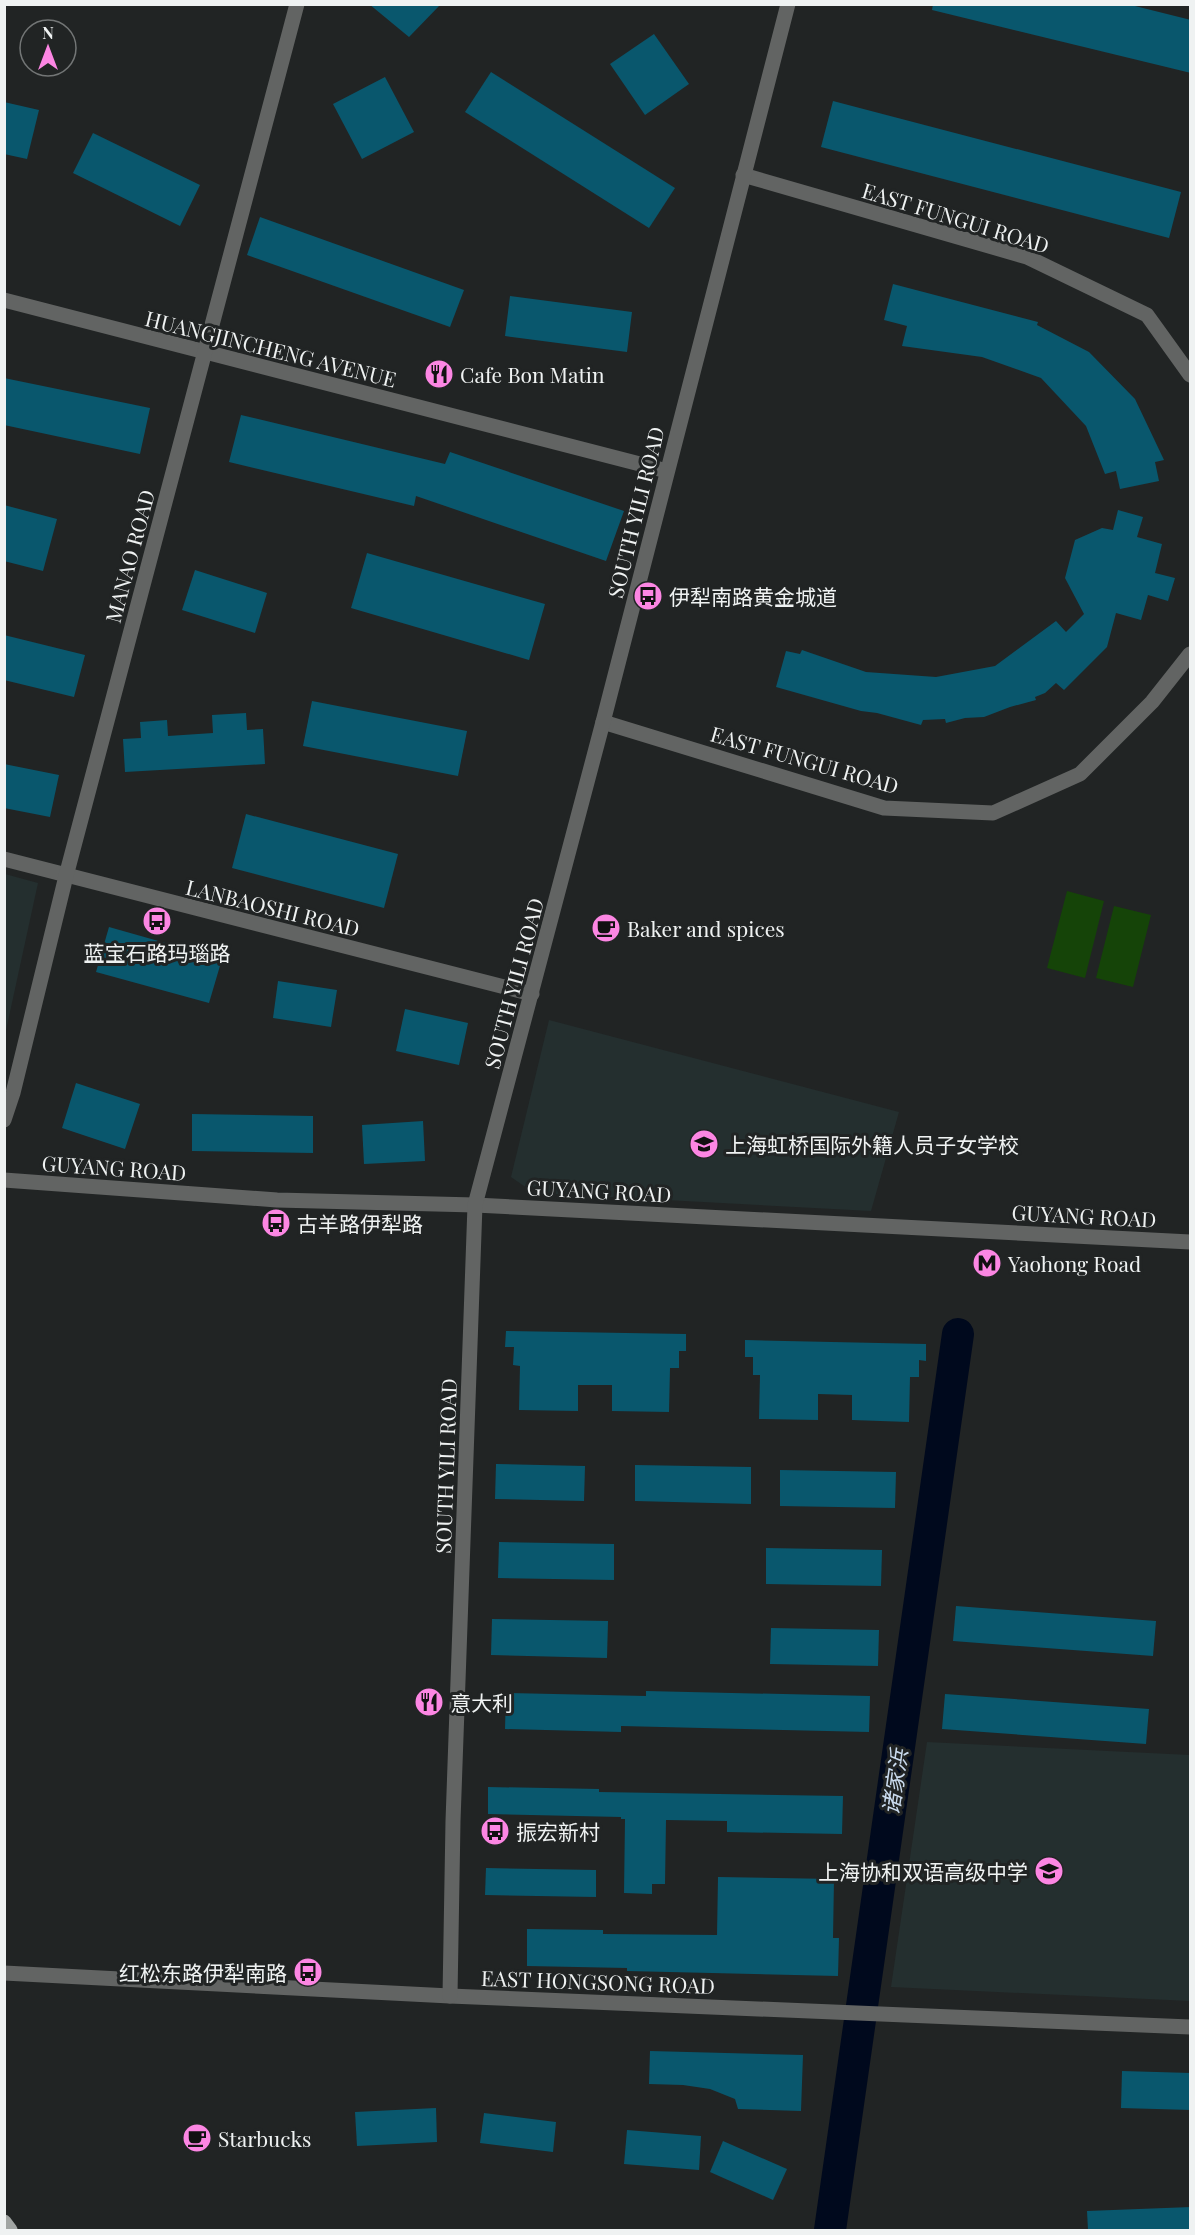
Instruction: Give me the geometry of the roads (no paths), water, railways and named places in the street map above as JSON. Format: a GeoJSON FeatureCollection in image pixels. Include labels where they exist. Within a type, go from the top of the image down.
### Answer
{"type":"FeatureCollection","features":[{"type":"Feature","properties":{"kind":"main road"},"geometry":{"type":"LineString","coordinates":[[4,2222],[10,2230]]}},
{"type":"Feature","properties":{"kind":"street","name":"MANAO ROAD"},"geometry":{"type":"LineString","coordinates":[[4,1119],[13,1093],[66,876],[297,4]]}},
{"type":"Feature","properties":{"kind":"street","name":"SOUTH YILI ROAD"},"geometry":{"type":"LineString","coordinates":[[450,1996],[453,1821],[475,1204],[603,722],[788,4]]}},
{"type":"Feature","properties":{"kind":"street","name":"EAST FUNGUI ROAD"},"geometry":{"type":"LineString","coordinates":[[743,175],[1027,257],[1147,315],[1191,375]]}},
{"type":"Feature","properties":{"kind":"street","name":"HUANGJINCHENG AVENUE"},"geometry":{"type":"LineString","coordinates":[[4,300],[667,471]]}},
{"type":"Feature","properties":{"kind":"street","name":"EAST FUNGUI ROAD"},"geometry":{"type":"LineString","coordinates":[[603,722],[884,808],[993,813],[1080,774],[1152,702],[1191,654]]}},
{"type":"Feature","properties":{"kind":"street","name":"LANBAOSHI ROAD"},"geometry":{"type":"LineString","coordinates":[[4,859],[532,993]]}},
{"type":"Feature","properties":{"kind":"street","name":"GUYANG ROAD"},"geometry":{"type":"LineString","coordinates":[[4,1180],[277,1200],[475,1204],[1191,1242]]}},
{"type":"Feature","properties":{"kind":"street","name":"EAST HONGSONG ROAD"},"geometry":{"type":"LineString","coordinates":[[4,1973],[450,1996],[1191,2027]]}},
{"type":"Feature","properties":{"kind":"waterway","name":"诸家浜"},"geometry":{"type":"LineString","coordinates":[[830,2230],[958,1334]]}},
{"type":"Feature","properties":{"kind":"place","name":"Cafe Bon Matin"},"geometry":{"type":"Point","coordinates":[439,374]}},
{"type":"Feature","properties":{"kind":"place","name":"伊犁南路黄金城道"},"geometry":{"type":"Point","coordinates":[648,596]}},
{"type":"Feature","properties":{"kind":"place","name":"蓝宝石路玛瑙路"},"geometry":{"type":"Point","coordinates":[157,921]}},
{"type":"Feature","properties":{"kind":"place","name":"Baker and spices"},"geometry":{"type":"Point","coordinates":[606,928]}},
{"type":"Feature","properties":{"kind":"place","name":"上海虹桥国际外籍人员子女学校"},"geometry":{"type":"Point","coordinates":[704,1144]}},
{"type":"Feature","properties":{"kind":"place","name":"古羊路伊犁路"},"geometry":{"type":"Point","coordinates":[276,1223]}},
{"type":"Feature","properties":{"kind":"place","name":"Yaohong Road"},"geometry":{"type":"Point","coordinates":[987,1263]}},
{"type":"Feature","properties":{"kind":"place","name":"意大利"},"geometry":{"type":"Point","coordinates":[429,1702]}},
{"type":"Feature","properties":{"kind":"place","name":"振宏新村"},"geometry":{"type":"Point","coordinates":[495,1831]}},
{"type":"Feature","properties":{"kind":"place","name":"上海协和双语高级中学"},"geometry":{"type":"Point","coordinates":[1049,1871]}},
{"type":"Feature","properties":{"kind":"place","name":"红松东路伊犁南路"},"geometry":{"type":"Point","coordinates":[308,1972]}},
{"type":"Feature","properties":{"kind":"place","name":"Starbucks"},"geometry":{"type":"Point","coordinates":[197,2138]}}]}
